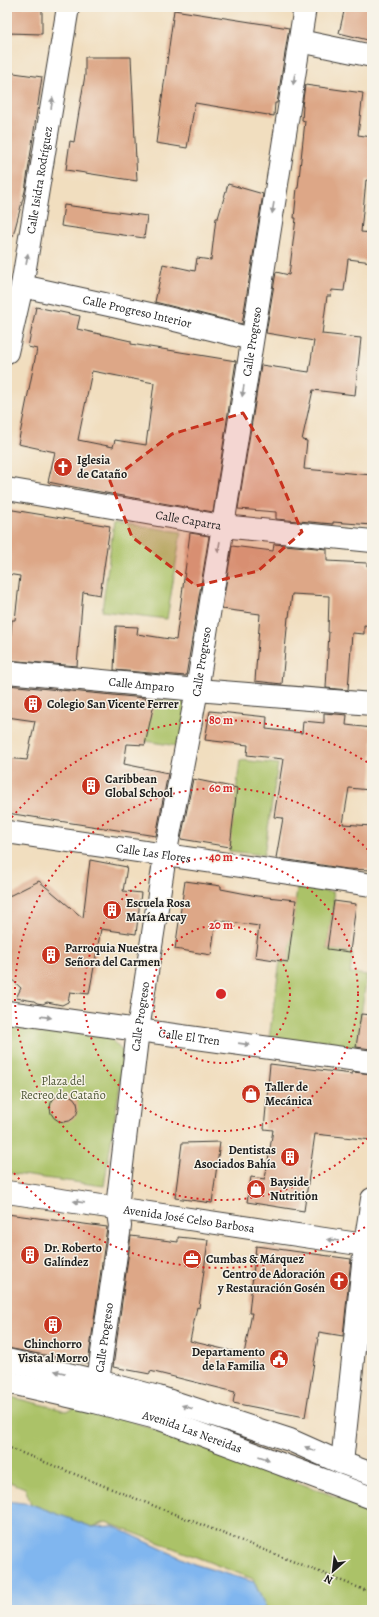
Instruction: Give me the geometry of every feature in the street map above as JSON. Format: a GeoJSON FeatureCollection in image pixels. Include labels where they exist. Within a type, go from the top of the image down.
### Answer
{"type":"FeatureCollection","features":[{"type":"Feature","properties":{"kind":"street","name":"Calle Isidra Rodríguez"},"geometry":{"type":"LineString","coordinates":[[7,352],[22,286],[68,7]]}},
{"type":"Feature","properties":{"kind":"street","name":"Calle Progreso"},"geometry":{"type":"LineString","coordinates":[[95,1402],[120,1226],[117,1207],[138,1030],[165,856],[197,690],[300,41],[304,7]]}},
{"type":"Feature","properties":{"kind":"street"},"geometry":{"type":"LineString","coordinates":[[300,41],[372,56]]}},
{"type":"Feature","properties":{"kind":"street","name":"Calle Progreso Interior"},"geometry":{"type":"LineString","coordinates":[[22,286],[159,316],[252,339]]}},
{"type":"Feature","properties":{"kind":"street","name":"Calle Caparra"},"geometry":{"type":"LineString","coordinates":[[7,489],[222,526],[372,541]]}},
{"type":"Feature","properties":{"kind":"street","name":"Calle Amparo"},"geometry":{"type":"LineString","coordinates":[[7,672],[197,690],[372,704]]}},
{"type":"Feature","properties":{"kind":"street","name":"Calle Las Flores"},"geometry":{"type":"LineString","coordinates":[[7,832],[372,885]]}},
{"type":"Feature","properties":{"kind":"street","name":"Calle El Tren"},"geometry":{"type":"LineString","coordinates":[[7,1012],[372,1062]]}},
{"type":"Feature","properties":{"kind":"street","name":"Avenida José Celso Barbosa"},"geometry":{"type":"LineString","coordinates":[[7,1192],[369,1245]]}},
{"type":"Feature","properties":{"kind":"street"},"geometry":{"type":"LineString","coordinates":[[342,1463],[369,1245],[372,1199]]}},
{"type":"Feature","properties":{"kind":"street","name":"Avenida Las Nereidas"},"geometry":{"type":"LineString","coordinates":[[7,1360],[98,1381],[158,1398],[290,1440],[342,1463],[372,1474]]}},
{"type":"Feature","properties":{"kind":"street","name":"Avenida Las Nereidas"},"geometry":{"type":"LineString","coordinates":[[7,1382],[95,1402],[160,1419],[372,1498]]}},
{"type":"Feature","properties":{"kind":"path"},"geometry":{"type":"LineString","coordinates":[[7,1447],[372,1593]]}},
{"type":"Feature","properties":{"kind":"highlighted area"},"geometry":{"type":"Polygon","coordinates":[[[243,413],[272,461],[302,532],[258,571],[196,586],[132,537],[110,481],[172,434],[243,413]]]}},
{"type":"Feature","properties":{"kind":"green space"},"geometry":{"type":"Polygon","coordinates":[[[114,522],[181,532],[167,619],[102,611],[114,522]]]}},
{"type":"Feature","properties":{"kind":"green space"},"geometry":{"type":"Polygon","coordinates":[[[154,699],[189,703],[183,747],[145,741],[154,699]]]}},
{"type":"Feature","properties":{"kind":"green space"},"geometry":{"type":"Polygon","coordinates":[[[240,760],[278,764],[264,855],[229,851],[240,760]]]}},
{"type":"Feature","properties":{"kind":"green space"},"geometry":{"type":"Polygon","coordinates":[[[297,888],[333,892],[334,901],[327,949],[353,953],[350,973],[367,975],[356,1049],[269,1038],[280,961],[288,962],[297,888]]]}},
{"type":"Feature","properties":{"kind":"green space","name":"Plaza del Recreo de Cataño"},"geometry":{"type":"Polygon","coordinates":[[[7,1024],[109,1037],[125,1054],[104,1186],[7,1173],[7,1024]]]}},
{"type":"Feature","properties":{"kind":"green space"},"geometry":{"type":"Polygon","coordinates":[[[7,1396],[67,1411],[79,1405],[96,1408],[372,1510],[372,1610],[271,1610],[266,1608],[253,1579],[106,1522],[92,1527],[31,1504],[25,1488],[7,1481],[7,1396]]]}},
{"type":"Feature","properties":{"kind":"water"},"geometry":{"type":"Polygon","coordinates":[[[7,1501],[31,1504],[92,1527],[113,1526],[194,1564],[254,1582],[266,1608],[271,1610],[7,1610],[7,1501]]]}},
{"type":"Feature","properties":{"kind":"building"},"geometry":{"type":"Polygon","coordinates":[[[7,7],[42,7],[42,34],[7,33],[7,7]]]}},
{"type":"Feature","properties":{"kind":"building"},"geometry":{"type":"Polygon","coordinates":[[[345,7],[372,7],[372,41],[339,33],[345,7]]]}},
{"type":"Feature","properties":{"kind":"building"},"geometry":{"type":"Polygon","coordinates":[[[174,10],[289,28],[274,116],[195,103],[187,148],[156,143],[174,10]]]}},
{"type":"Feature","properties":{"kind":"building"},"geometry":{"type":"Polygon","coordinates":[[[85,57],[131,57],[137,181],[66,170],[70,141],[74,142],[85,75],[85,57]]]}},
{"type":"Feature","properties":{"kind":"building"},"geometry":{"type":"Polygon","coordinates":[[[7,72],[42,77],[25,191],[13,236],[7,235],[7,72]]]}},
{"type":"Feature","properties":{"kind":"building"},"geometry":{"type":"Polygon","coordinates":[[[305,85],[363,93],[358,135],[372,137],[372,181],[366,180],[361,232],[372,233],[372,262],[348,259],[344,291],[332,290],[331,296],[327,296],[322,334],[361,338],[355,395],[313,390],[302,440],[307,441],[304,469],[372,475],[372,525],[333,522],[333,524],[276,519],[276,512],[238,509],[261,365],[309,372],[314,341],[266,333],[276,272],[289,275],[305,121],[302,120],[302,106],[305,85]]]}},
{"type":"Feature","properties":{"kind":"building"},"geometry":{"type":"Polygon","coordinates":[[[228,184],[263,194],[242,324],[155,302],[163,264],[195,271],[197,258],[211,260],[216,218],[218,218],[228,184]]]}},
{"type":"Feature","properties":{"kind":"building"},"geometry":{"type":"Polygon","coordinates":[[[64,205],[147,216],[144,238],[61,226],[64,205]]]}},
{"type":"Feature","properties":{"kind":"building"},"geometry":{"type":"Polygon","coordinates":[[[36,307],[80,316],[77,329],[131,341],[131,344],[236,361],[213,512],[48,482],[55,452],[18,444],[37,349],[28,347],[36,307]],[[92,371],[78,440],[113,447],[115,440],[146,445],[154,383],[92,371]]]}},
{"type":"Feature","properties":{"kind":"building"},"geometry":{"type":"Polygon","coordinates":[[[7,509],[110,526],[100,595],[83,592],[77,666],[7,660],[7,642],[10,643],[12,620],[15,620],[20,576],[7,574],[7,509]]]}},
{"type":"Feature","properties":{"kind":"building"},"geometry":{"type":"Polygon","coordinates":[[[190,533],[209,536],[186,676],[114,670],[116,626],[138,627],[137,634],[176,640],[190,533]]]}},
{"type":"Feature","properties":{"kind":"building"},"geometry":{"type":"Polygon","coordinates":[[[274,544],[327,549],[327,561],[367,563],[367,566],[372,566],[372,626],[364,625],[364,634],[352,633],[348,690],[326,688],[329,596],[292,594],[288,617],[282,684],[255,681],[260,614],[222,609],[232,546],[273,551],[274,544]]]}},
{"type":"Feature","properties":{"kind":"building","name":"Caribbean Global School"},"geometry":{"type":"Polygon","coordinates":[[[7,685],[155,699],[145,745],[127,744],[124,764],[168,773],[156,836],[7,813],[7,758],[27,760],[35,721],[7,717],[7,685]]]}},
{"type":"Feature","properties":{"kind":"building"},"geometry":{"type":"Polygon","coordinates":[[[210,711],[267,717],[266,729],[302,733],[303,721],[324,723],[324,713],[347,715],[346,725],[372,728],[372,769],[370,790],[349,788],[343,824],[372,826],[372,870],[347,869],[276,858],[283,818],[274,817],[283,759],[247,755],[248,745],[205,740],[210,711]]]}},
{"type":"Feature","properties":{"kind":"building"},"geometry":{"type":"Polygon","coordinates":[[[193,779],[237,788],[230,847],[181,839],[193,779]]]}},
{"type":"Feature","properties":{"kind":"building","name":"Parroquia Nuestra Señora del Carmen"},"geometry":{"type":"Polygon","coordinates":[[[90,860],[127,867],[123,891],[141,893],[136,934],[101,929],[89,994],[70,992],[68,1002],[62,1005],[47,1002],[43,1004],[16,998],[21,988],[7,975],[7,897],[39,881],[83,918],[90,860]]]}},
{"type":"Feature","properties":{"kind":"building"},"geometry":{"type":"Polygon","coordinates":[[[185,881],[221,886],[221,889],[257,896],[296,900],[288,962],[255,957],[259,926],[216,920],[211,955],[175,949],[185,881]]]}},
{"type":"Feature","properties":{"kind":"building"},"geometry":{"type":"Polygon","coordinates":[[[334,901],[356,904],[350,952],[327,949],[334,901]]]}},
{"type":"Feature","properties":{"kind":"building"},"geometry":{"type":"Polygon","coordinates":[[[361,1014],[372,1015],[372,1049],[356,1047],[361,1014]]]}},
{"type":"Feature","properties":{"kind":"building"},"geometry":{"type":"Polygon","coordinates":[[[270,1064],[352,1074],[353,1072],[372,1074],[372,1140],[315,1134],[304,1211],[247,1202],[251,1177],[265,1179],[273,1130],[264,1129],[270,1064]]]}},
{"type":"Feature","properties":{"kind":"building"},"geometry":{"type":"Polygon","coordinates":[[[64,1094],[74,1098],[78,1108],[74,1118],[64,1122],[54,1118],[50,1108],[54,1098],[64,1094]]]}},
{"type":"Feature","properties":{"kind":"building"},"geometry":{"type":"Polygon","coordinates":[[[220,1142],[212,1203],[175,1198],[182,1143],[220,1142]]]}},
{"type":"Feature","properties":{"kind":"building"},"geometry":{"type":"Polygon","coordinates":[[[7,1214],[107,1227],[88,1363],[7,1348],[7,1214]]]}},
{"type":"Feature","properties":{"kind":"building"},"geometry":{"type":"Polygon","coordinates":[[[131,1236],[178,1242],[178,1237],[208,1240],[199,1308],[197,1307],[190,1341],[244,1354],[252,1313],[249,1313],[256,1246],[351,1259],[343,1336],[319,1332],[305,1417],[233,1403],[235,1392],[150,1371],[150,1374],[113,1367],[131,1236]]]}},
{"type":"Feature","properties":{"kind":"building"},"geometry":{"type":"Polygon","coordinates":[[[372,1298],[372,1340],[368,1340],[372,1298]]]}},
{"type":"Feature","properties":{"kind":"place","name":"Iglesia de Cataño"},"geometry":{"type":"Point","coordinates":[63,467]}},
{"type":"Feature","properties":{"kind":"place","name":"Colegio San Vicente Ferrer"},"geometry":{"type":"Point","coordinates":[33,704]}},
{"type":"Feature","properties":{"kind":"place","name":"Caribbean Global School"},"geometry":{"type":"Point","coordinates":[91,786]}},
{"type":"Feature","properties":{"kind":"place","name":"Escuela Rosa María Arcay"},"geometry":{"type":"Point","coordinates":[112,910]}},
{"type":"Feature","properties":{"kind":"place","name":"Parroquia Nuestra Señora del Carmen"},"geometry":{"type":"Point","coordinates":[51,955]}},
{"type":"Feature","properties":{"kind":"place","name":"Taller de Mecánica"},"geometry":{"type":"Point","coordinates":[251,1094]}},
{"type":"Feature","properties":{"kind":"place","name":"Dentistas Asociados Bahía"},"geometry":{"type":"Point","coordinates":[290,1157]}},
{"type":"Feature","properties":{"kind":"place","name":"Bayside Nutrition"},"geometry":{"type":"Point","coordinates":[256,1189]}},
{"type":"Feature","properties":{"kind":"place","name":"Dr. Roberto Galíndez"},"geometry":{"type":"Point","coordinates":[30,1255]}},
{"type":"Feature","properties":{"kind":"place","name":"Cumbas & Márquez"},"geometry":{"type":"Point","coordinates":[192,1259]}},
{"type":"Feature","properties":{"kind":"place","name":"Centro de Adoración y Restauración Gosén"},"geometry":{"type":"Point","coordinates":[339,1281]}},
{"type":"Feature","properties":{"kind":"place","name":"Chinchorro Vista al Morro"},"geometry":{"type":"Point","coordinates":[53,1325]}},
{"type":"Feature","properties":{"kind":"place","name":"Departamento de la Familia"},"geometry":{"type":"Point","coordinates":[279,1359]}}]}
